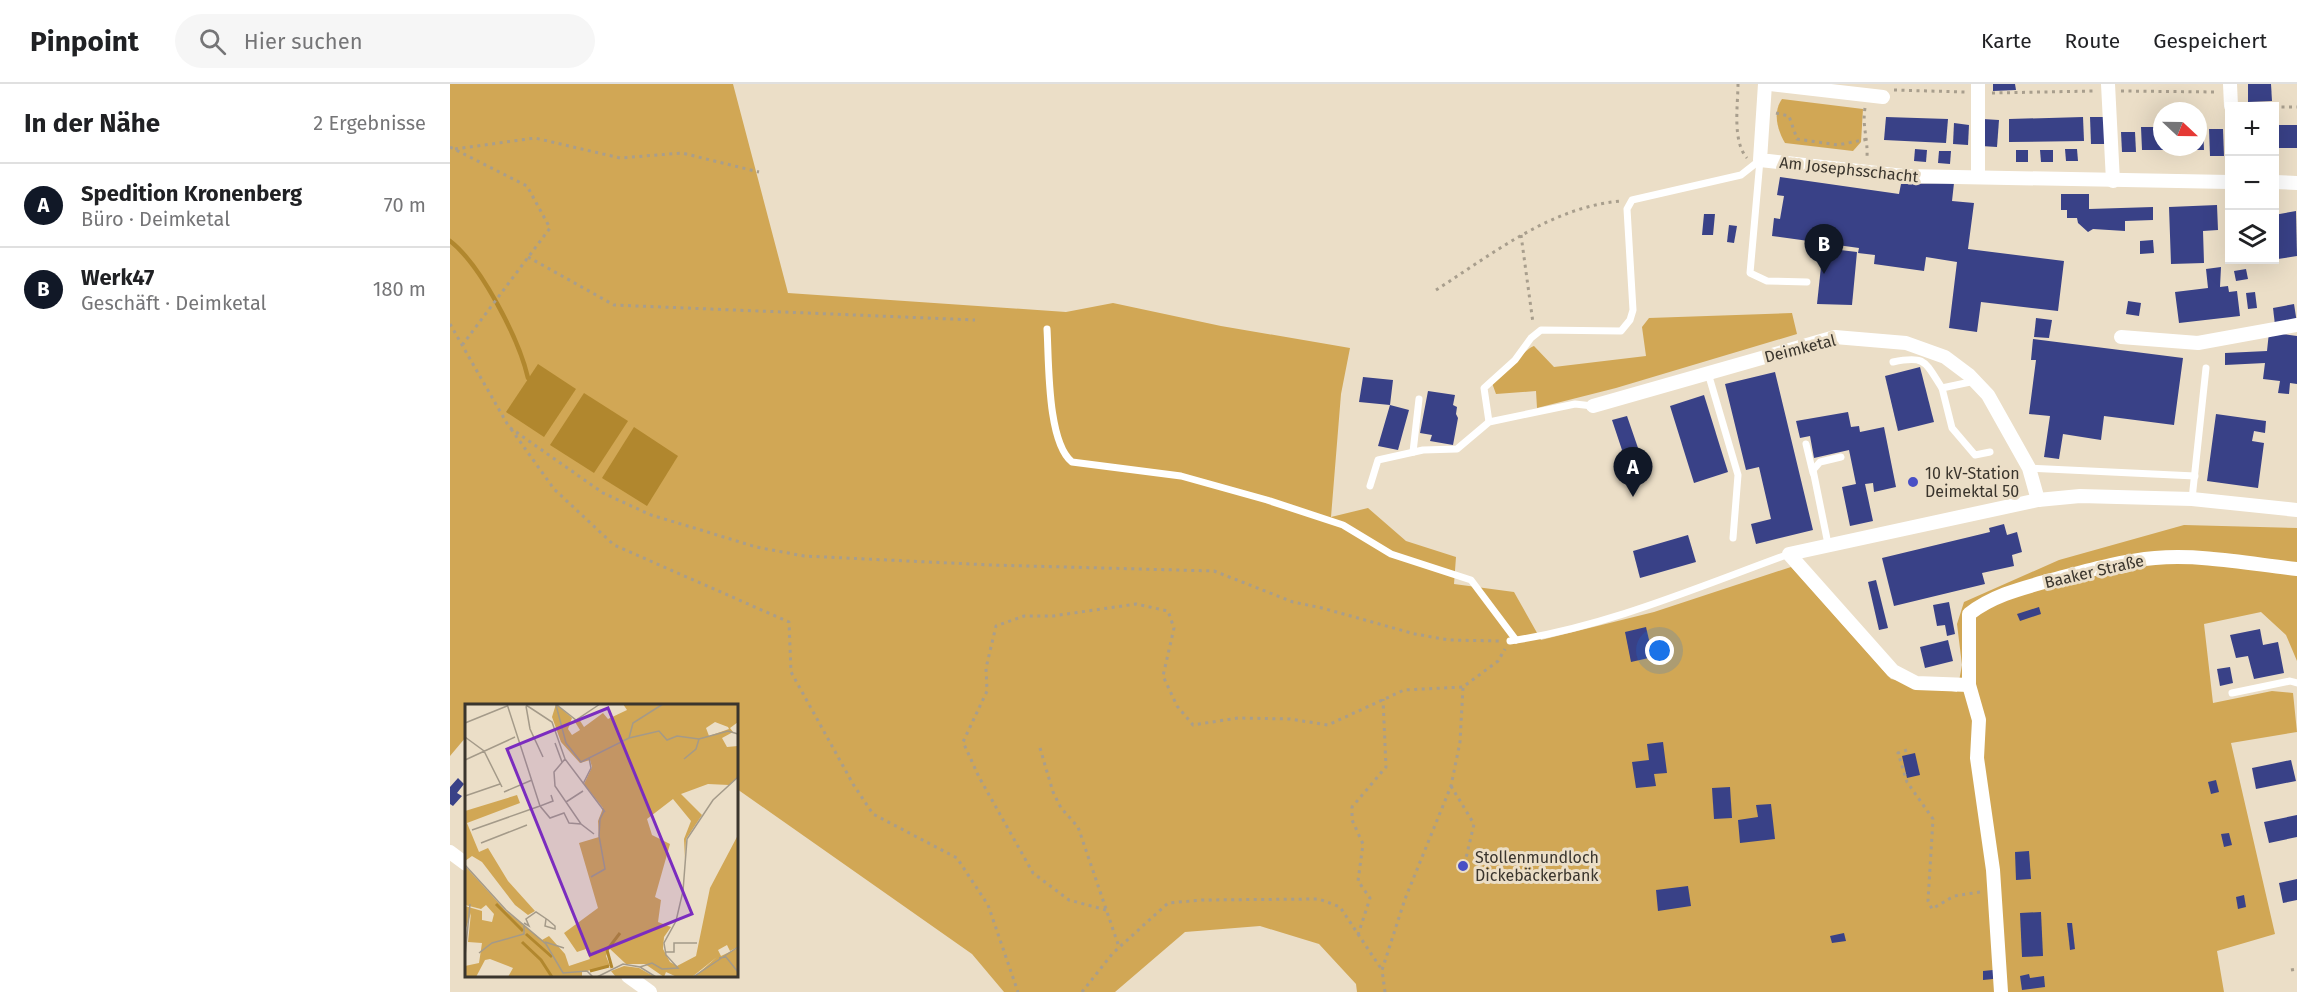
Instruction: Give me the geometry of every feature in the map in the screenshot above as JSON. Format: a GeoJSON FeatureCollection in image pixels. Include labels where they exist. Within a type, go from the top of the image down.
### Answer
{"type":"FeatureCollection","features":[{"type":"Feature","properties":{"kind":"street","name":"Am Josephsschacht"},"geometry":{"type":"LineString","coordinates":[[1765,84],[1760,160],[1867,173],[2113,181],[2225,182]]}},
{"type":"Feature","properties":{"kind":"street"},"geometry":{"type":"LineString","coordinates":[[1770,84],[1865,95],[1884,93]]}},
{"type":"Feature","properties":{"kind":"street"},"geometry":{"type":"LineString","coordinates":[[2108,84],[2113,181]]}},
{"type":"Feature","properties":{"kind":"street"},"geometry":{"type":"LineString","coordinates":[[2230,84],[2231,102]]}},
{"type":"Feature","properties":{"kind":"street"},"geometry":{"type":"LineString","coordinates":[[1978,88],[1978,177]]}},
{"type":"Feature","properties":{"kind":"street"},"geometry":{"type":"LineString","coordinates":[[2279,182],[2297,183]]}},
{"type":"Feature","properties":{"kind":"street"},"geometry":{"type":"LineString","coordinates":[[2121,337],[2198,343],[2297,325]]}},
{"type":"Feature","properties":{"kind":"street","name":"Deimketal"},"geometry":{"type":"LineString","coordinates":[[1593,406],[1835,337],[1859,337],[1906,343],[1945,357],[1975,381],[1988,395],[2029,468],[2038,500]]}},
{"type":"Feature","properties":{"kind":"street"},"geometry":{"type":"LineString","coordinates":[[1969,685],[1916,683],[1893,671],[1789,554],[2038,500],[2080,496],[2192,499],[2297,510]]}},
{"type":"Feature","properties":{"kind":"street","name":"Baaker Straße"},"geometry":{"type":"LineString","coordinates":[[2001,992],[1995,890],[1977,758],[1979,720],[1969,685],[1969,614],[1985,601],[1996,597],[2105,566],[2156,558],[2187,557],[2297,569]]}},
{"type":"Feature","properties":{"kind":"street"},"geometry":{"type":"LineString","coordinates":[[450,852],[465,863]]}},
{"type":"Feature","properties":{"kind":"street"},"geometry":{"type":"LineString","coordinates":[[631,977],[650,992]]}},
{"type":"Feature","properties":{"kind":"lane"},"geometry":{"type":"LineString","coordinates":[[1489,422],[1484,388],[1515,360],[1535,333],[1541,330],[1621,331],[1626,326],[1633,310],[1627,209],[1632,200],[1742,175],[1760,160]]}},
{"type":"Feature","properties":{"kind":"lane"},"geometry":{"type":"LineString","coordinates":[[1760,160],[1750,273],[1767,281],[1807,282]]}},
{"type":"Feature","properties":{"kind":"lane"},"geometry":{"type":"LineString","coordinates":[[1047,329],[1050,402],[1063,453],[1072,462],[1181,476],[1268,500],[1343,525],[1391,554],[1471,579],[1513,641],[1544,636],[1648,605],[1789,554]]}},
{"type":"Feature","properties":{"kind":"lane"},"geometry":{"type":"LineString","coordinates":[[1893,362],[1913,357],[1925,362],[1942,388],[1952,428],[1975,455],[1990,452]]}},
{"type":"Feature","properties":{"kind":"lane"},"geometry":{"type":"LineString","coordinates":[[2192,499],[2206,368]]}},
{"type":"Feature","properties":{"kind":"lane"},"geometry":{"type":"LineString","coordinates":[[1708,373],[1738,475],[1733,538]]}},
{"type":"Feature","properties":{"kind":"lane"},"geometry":{"type":"LineString","coordinates":[[1942,388],[1975,381]]}},
{"type":"Feature","properties":{"kind":"lane"},"geometry":{"type":"LineString","coordinates":[[1413,452],[1419,399]]}},
{"type":"Feature","properties":{"kind":"lane"},"geometry":{"type":"LineString","coordinates":[[1370,486],[1378,460],[1413,452],[1458,449],[1489,422],[1575,404],[1593,406]]}},
{"type":"Feature","properties":{"kind":"lane"},"geometry":{"type":"LineString","coordinates":[[1806,444],[1828,544]]}},
{"type":"Feature","properties":{"kind":"lane"},"geometry":{"type":"LineString","coordinates":[[1813,475],[1820,462],[1841,457]]}},
{"type":"Feature","properties":{"kind":"lane"},"geometry":{"type":"LineString","coordinates":[[2029,468],[2195,476]]}},
{"type":"Feature","properties":{"kind":"lane"},"geometry":{"type":"LineString","coordinates":[[2232,693],[2290,681],[2297,683]]}},
{"type":"Feature","properties":{"kind":"path"},"geometry":{"type":"LineString","coordinates":[[1738,84],[1738,123],[1742,151],[1748,160],[1760,160]]}},
{"type":"Feature","properties":{"kind":"path"},"geometry":{"type":"LineString","coordinates":[[1884,93],[1978,88]]}},
{"type":"Feature","properties":{"kind":"path"},"geometry":{"type":"LineString","coordinates":[[1865,95],[1862,127],[1868,139],[1867,173]]}},
{"type":"Feature","properties":{"kind":"path"},"geometry":{"type":"LineString","coordinates":[[2279,107],[2297,107]]}},
{"type":"Feature","properties":{"kind":"path"},"geometry":{"type":"LineString","coordinates":[[1789,116],[1797,139],[1838,145],[1851,140],[1868,139]]}},
{"type":"Feature","properties":{"kind":"path"},"geometry":{"type":"LineString","coordinates":[[455,149],[535,138],[620,158],[682,153],[759,172]]}},
{"type":"Feature","properties":{"kind":"path"},"geometry":{"type":"LineString","coordinates":[[450,147],[527,186],[550,228],[463,344]]}},
{"type":"Feature","properties":{"kind":"path"},"geometry":{"type":"LineString","coordinates":[[1436,290],[1535,226],[1604,202],[1632,200]]}},
{"type":"Feature","properties":{"kind":"path"},"geometry":{"type":"LineString","coordinates":[[1521,235],[1535,333]]}},
{"type":"Feature","properties":{"kind":"path"},"geometry":{"type":"LineString","coordinates":[[528,257],[614,305],[975,320]]}},
{"type":"Feature","properties":{"kind":"path"},"geometry":{"type":"LineString","coordinates":[[450,324],[509,427],[554,489],[614,545],[789,622],[791,672],[853,784],[873,814],[905,833],[957,858],[988,905],[1018,992]]}},
{"type":"Feature","properties":{"kind":"path"},"geometry":{"type":"LineString","coordinates":[[509,427],[603,493],[651,514],[756,547],[804,556],[991,565],[1214,571],[1293,602],[1323,608],[1415,634],[1449,640],[1513,641]]}},
{"type":"Feature","properties":{"kind":"path"},"geometry":{"type":"LineString","coordinates":[[1106,910],[1069,900],[1033,873],[1006,820],[979,777],[963,742],[987,691],[986,668],[996,626],[1024,616],[1053,616],[1136,604],[1168,611],[1174,628],[1163,676],[1177,706],[1193,725],[1238,718],[1290,719],[1328,725],[1404,690],[1463,687],[1498,661],[1513,641]]}},
{"type":"Feature","properties":{"kind":"path"},"geometry":{"type":"LineString","coordinates":[[1385,992],[1382,970],[1405,899],[1451,786],[1460,742],[1463,687]]}},
{"type":"Feature","properties":{"kind":"path"},"geometry":{"type":"LineString","coordinates":[[1358,935],[1370,898],[1358,881],[1364,844],[1352,820],[1352,807],[1386,767],[1383,699]]}},
{"type":"Feature","properties":{"kind":"path"},"geometry":{"type":"LineString","coordinates":[[1040,748],[1053,792],[1061,807],[1078,827],[1119,947]]}},
{"type":"Feature","properties":{"kind":"path"},"geometry":{"type":"LineString","coordinates":[[1907,750],[1898,753],[1907,782],[1933,819],[1928,901],[1932,909],[1954,896],[1995,890]]}},
{"type":"Feature","properties":{"kind":"path"},"geometry":{"type":"LineString","coordinates":[[1451,786],[1474,824],[1466,858]]}},
{"type":"Feature","properties":{"kind":"path"},"geometry":{"type":"LineString","coordinates":[[1082,992],[1119,947],[1168,903],[1202,900],[1319,900],[1340,907],[1382,970]]}},
{"type":"Feature","properties":{"kind":"path"},"geometry":{"type":"LineString","coordinates":[[2291,970],[2297,969]]}},
{"type":"Feature","properties":{"kind":"shaded area"},"geometry":{"type":"Polygon","coordinates":[[[450,84],[733,84],[788,293],[1066,312],[1113,303],[1221,326],[1350,348],[1341,394],[1331,517],[1368,508],[1406,541],[1456,557],[1454,584],[1514,592],[1541,640],[1654,612],[1791,567],[1891,679],[1957,692],[1962,665],[1957,624],[1964,602],[2059,560],[2184,525],[2297,528],[2297,661],[2286,635],[2261,612],[2204,624],[2213,703],[2272,691],[2293,693],[2297,732],[2231,743],[2275,934],[2217,951],[2224,992],[1357,992],[1356,984],[1319,944],[1260,926],[1185,932],[1115,992],[1004,992],[972,954],[738,790],[738,704],[465,704],[465,738],[450,756],[450,84]]]}},
{"type":"Feature","properties":{"kind":"shaded area"},"geometry":{"type":"Polygon","coordinates":[[[1782,99],[1863,109],[1861,142],[1853,151],[1785,143],[1778,127],[1777,116],[1782,99]]]}},
{"type":"Feature","properties":{"kind":"shaded area"},"geometry":{"type":"Polygon","coordinates":[[[1792,313],[1797,334],[1616,388],[1537,408],[1536,391],[1496,394],[1492,383],[1534,346],[1554,367],[1646,356],[1642,327],[1649,318],[1792,313]]]}},
{"type":"Feature","properties":{"kind":"shaded area"},"geometry":{"type":"Polygon","coordinates":[[[538,364],[576,389],[544,437],[506,412],[538,364]]]}},
{"type":"Feature","properties":{"kind":"shaded area"},"geometry":{"type":"Polygon","coordinates":[[[584,393],[628,421],[594,473],[550,445],[584,393]]]}},
{"type":"Feature","properties":{"kind":"shaded area"},"geometry":{"type":"Polygon","coordinates":[[[634,427],[678,456],[647,506],[602,478],[634,427]]]}},
{"type":"Feature","properties":{"kind":"building"},"geometry":{"type":"Polygon","coordinates":[[[1993,84],[2015,84],[2016,90],[1993,91],[1993,84]]]}},
{"type":"Feature","properties":{"kind":"building"},"geometry":{"type":"Polygon","coordinates":[[[2248,84],[2271,84],[2272,101],[2248,102],[2248,84]]]}},
{"type":"Feature","properties":{"kind":"building"},"geometry":{"type":"Polygon","coordinates":[[[1886,117],[1948,119],[1946,143],[1884,140],[1886,117]]]}},
{"type":"Feature","properties":{"kind":"building"},"geometry":{"type":"Polygon","coordinates":[[[2083,117],[2084,141],[2009,142],[2009,119],[2083,117]]]}},
{"type":"Feature","properties":{"kind":"building"},"geometry":{"type":"Polygon","coordinates":[[[2090,117],[2104,117],[2105,144],[2091,144],[2090,117]]]}},
{"type":"Feature","properties":{"kind":"building"},"geometry":{"type":"Polygon","coordinates":[[[1983,119],[1999,120],[1997,147],[1981,146],[1983,119]]]}},
{"type":"Feature","properties":{"kind":"building"},"geometry":{"type":"Polygon","coordinates":[[[1954,123],[1969,125],[1968,145],[1953,144],[1954,123]]]}},
{"type":"Feature","properties":{"kind":"building"},"geometry":{"type":"Polygon","coordinates":[[[2279,125],[2297,125],[2297,148],[2279,148],[2279,125]]]}},
{"type":"Feature","properties":{"kind":"building"},"geometry":{"type":"Polygon","coordinates":[[[2141,127],[2153,127],[2153,150],[2142,150],[2141,127]]]}},
{"type":"Feature","properties":{"kind":"building"},"geometry":{"type":"Polygon","coordinates":[[[2209,129],[2223,129],[2224,156],[2210,156],[2209,129]]]}},
{"type":"Feature","properties":{"kind":"building"},"geometry":{"type":"Polygon","coordinates":[[[2121,132],[2135,132],[2136,152],[2122,152],[2121,132]]]}},
{"type":"Feature","properties":{"kind":"building"},"geometry":{"type":"Polygon","coordinates":[[[1915,149],[1927,150],[1926,162],[1914,161],[1915,149]]]}},
{"type":"Feature","properties":{"kind":"building"},"geometry":{"type":"Polygon","coordinates":[[[2065,149],[2077,149],[2078,161],[2066,161],[2065,149]]]}},
{"type":"Feature","properties":{"kind":"building"},"geometry":{"type":"Polygon","coordinates":[[[2016,150],[2028,150],[2028,162],[2016,162],[2016,150]]]}},
{"type":"Feature","properties":{"kind":"building"},"geometry":{"type":"Polygon","coordinates":[[[2040,150],[2053,150],[2053,162],[2041,162],[2040,150]]]}},
{"type":"Feature","properties":{"kind":"building"},"geometry":{"type":"Polygon","coordinates":[[[1939,151],[1951,151],[1950,164],[1938,163],[1939,151]]]}},
{"type":"Feature","properties":{"kind":"building"},"geometry":{"type":"Polygon","coordinates":[[[1780,177],[1899,194],[1901,184],[1954,183],[1952,201],[1974,203],[1968,249],[2064,261],[2058,311],[1981,302],[1977,332],[1949,328],[1957,262],[1926,257],[1924,271],[1874,264],[1875,255],[1858,253],[1859,248],[1772,236],[1774,218],[1780,219],[1784,196],[1777,195],[1780,177]]]}},
{"type":"Feature","properties":{"kind":"building"},"geometry":{"type":"Polygon","coordinates":[[[2061,194],[2089,194],[2089,209],[2153,207],[2153,220],[2125,221],[2125,231],[2093,229],[2088,232],[2078,223],[2077,218],[2067,218],[2067,210],[2061,210],[2061,194]]]}},
{"type":"Feature","properties":{"kind":"building"},"geometry":{"type":"Polygon","coordinates":[[[2217,205],[2218,230],[2203,231],[2204,263],[2171,264],[2169,207],[2217,205]]]}},
{"type":"Feature","properties":{"kind":"building"},"geometry":{"type":"Polygon","coordinates":[[[2296,211],[2297,256],[2279,259],[2279,214],[2296,211]]]}},
{"type":"Feature","properties":{"kind":"building"},"geometry":{"type":"Polygon","coordinates":[[[1704,214],[1715,214],[1713,235],[1702,235],[1704,214]]]}},
{"type":"Feature","properties":{"kind":"building"},"geometry":{"type":"Polygon","coordinates":[[[1729,225],[1737,226],[1734,243],[1727,242],[1729,225]]]}},
{"type":"Feature","properties":{"kind":"building"},"geometry":{"type":"Polygon","coordinates":[[[2153,240],[2154,253],[2140,254],[2140,241],[2153,240]]]}},
{"type":"Feature","properties":{"kind":"building"},"geometry":{"type":"Polygon","coordinates":[[[1823,248],[1857,252],[1852,305],[1817,304],[1823,248]]]}},
{"type":"Feature","properties":{"kind":"building"},"geometry":{"type":"Polygon","coordinates":[[[2221,267],[2220,287],[2228,286],[2229,292],[2237,291],[2240,316],[2179,323],[2175,292],[2208,288],[2206,269],[2221,267]]]}},
{"type":"Feature","properties":{"kind":"building"},"geometry":{"type":"Polygon","coordinates":[[[2246,269],[2248,279],[2236,281],[2234,271],[2246,269]]]}},
{"type":"Feature","properties":{"kind":"building"},"geometry":{"type":"Polygon","coordinates":[[[2255,292],[2257,308],[2248,309],[2246,293],[2255,292]]]}},
{"type":"Feature","properties":{"kind":"building"},"geometry":{"type":"Polygon","coordinates":[[[2128,301],[2141,303],[2139,316],[2126,314],[2128,301]]]}},
{"type":"Feature","properties":{"kind":"building"},"geometry":{"type":"Polygon","coordinates":[[[2294,304],[2297,323],[2275,325],[2273,308],[2294,304]]]}},
{"type":"Feature","properties":{"kind":"building"},"geometry":{"type":"Polygon","coordinates":[[[2036,318],[2052,320],[2049,338],[2034,337],[2036,318]]]}},
{"type":"Feature","properties":{"kind":"building"},"geometry":{"type":"Polygon","coordinates":[[[2269,332],[2297,336],[2297,384],[2290,383],[2289,394],[2278,393],[2280,381],[2263,379],[2265,363],[2225,365],[2225,353],[2267,351],[2269,332]]]}},
{"type":"Feature","properties":{"kind":"building"},"geometry":{"type":"Polygon","coordinates":[[[2033,339],[2183,358],[2174,425],[2104,416],[2101,440],[2063,434],[2059,459],[2044,457],[2050,416],[2029,414],[2036,360],[2031,360],[2033,339]]]}},
{"type":"Feature","properties":{"kind":"building"},"geometry":{"type":"Polygon","coordinates":[[[1920,367],[1934,422],[1898,431],[1885,376],[1920,367]]]}},
{"type":"Feature","properties":{"kind":"building"},"geometry":{"type":"Polygon","coordinates":[[[1775,372],[1813,530],[1756,544],[1751,524],[1771,519],[1759,467],[1746,470],[1725,384],[1775,372]]]}},
{"type":"Feature","properties":{"kind":"building"},"geometry":{"type":"Polygon","coordinates":[[[1363,377],[1393,380],[1390,405],[1359,402],[1363,377]]]}},
{"type":"Feature","properties":{"kind":"building"},"geometry":{"type":"Polygon","coordinates":[[[1428,391],[1455,395],[1453,405],[1457,407],[1458,418],[1453,445],[1430,441],[1432,435],[1420,433],[1428,391]]]}},
{"type":"Feature","properties":{"kind":"building"},"geometry":{"type":"Polygon","coordinates":[[[1704,395],[1728,472],[1694,483],[1670,406],[1704,395]]]}},
{"type":"Feature","properties":{"kind":"building"},"geometry":{"type":"Polygon","coordinates":[[[1390,405],[1409,410],[1398,450],[1378,446],[1390,405]]]}},
{"type":"Feature","properties":{"kind":"building"},"geometry":{"type":"Polygon","coordinates":[[[1848,412],[1851,427],[1859,426],[1860,432],[1884,427],[1896,487],[1874,492],[1873,483],[1865,484],[1873,521],[1850,526],[1842,487],[1856,484],[1849,450],[1814,458],[1810,436],[1800,438],[1796,421],[1848,412]]]}},
{"type":"Feature","properties":{"kind":"building"},"geometry":{"type":"Polygon","coordinates":[[[2216,414],[2266,421],[2265,433],[2254,431],[2252,441],[2264,443],[2258,488],[2207,481],[2216,414]]]}},
{"type":"Feature","properties":{"kind":"building"},"geometry":{"type":"Polygon","coordinates":[[[1627,416],[1638,448],[1623,453],[1612,420],[1627,416]]]}},
{"type":"Feature","properties":{"kind":"building"},"geometry":{"type":"Polygon","coordinates":[[[2004,524],[2007,535],[2017,532],[2022,552],[2012,555],[2014,566],[1982,573],[1985,584],[1894,606],[1882,558],[1990,532],[1989,528],[2004,524]]]}},
{"type":"Feature","properties":{"kind":"building"},"geometry":{"type":"Polygon","coordinates":[[[1688,535],[1696,562],[1640,578],[1633,551],[1688,535]]]}},
{"type":"Feature","properties":{"kind":"building"},"geometry":{"type":"Polygon","coordinates":[[[1876,580],[1888,628],[1879,630],[1868,582],[1876,580]]]}},
{"type":"Feature","properties":{"kind":"building"},"geometry":{"type":"Polygon","coordinates":[[[1949,602],[1955,634],[1947,636],[1945,625],[1937,626],[1933,605],[1949,602]]]}},
{"type":"Feature","properties":{"kind":"building"},"geometry":{"type":"Polygon","coordinates":[[[2039,607],[2041,614],[2020,621],[2017,614],[2039,607]]]}},
{"type":"Feature","properties":{"kind":"building"},"geometry":{"type":"Polygon","coordinates":[[[1646,627],[1653,657],[1631,662],[1625,632],[1646,627]]]}},
{"type":"Feature","properties":{"kind":"building"},"geometry":{"type":"Polygon","coordinates":[[[2260,629],[2263,645],[2278,642],[2284,673],[2254,679],[2248,656],[2236,658],[2230,635],[2260,629]]]}},
{"type":"Feature","properties":{"kind":"building"},"geometry":{"type":"Polygon","coordinates":[[[1948,640],[1953,661],[1925,668],[1920,647],[1948,640]]]}},
{"type":"Feature","properties":{"kind":"building"},"geometry":{"type":"Polygon","coordinates":[[[2230,667],[2233,683],[2220,686],[2217,669],[2230,667]]]}},
{"type":"Feature","properties":{"kind":"building"},"geometry":{"type":"Polygon","coordinates":[[[1663,742],[1667,773],[1654,774],[1656,786],[1636,788],[1632,762],[1649,760],[1647,744],[1663,742]]]}},
{"type":"Feature","properties":{"kind":"building"},"geometry":{"type":"Polygon","coordinates":[[[1915,753],[1920,775],[1907,778],[1902,756],[1915,753]]]}},
{"type":"Feature","properties":{"kind":"building"},"geometry":{"type":"Polygon","coordinates":[[[2291,760],[2296,781],[2256,789],[2252,768],[2291,760]]]}},
{"type":"Feature","properties":{"kind":"building"},"geometry":{"type":"Polygon","coordinates":[[[458,778],[464,784],[457,793],[462,796],[453,806],[450,804],[450,787],[458,778]]]}},
{"type":"Feature","properties":{"kind":"building"},"geometry":{"type":"Polygon","coordinates":[[[2216,780],[2219,792],[2211,794],[2208,782],[2216,780]]]}},
{"type":"Feature","properties":{"kind":"building"},"geometry":{"type":"Polygon","coordinates":[[[1730,787],[1732,818],[1714,819],[1712,788],[1730,787]]]}},
{"type":"Feature","properties":{"kind":"building"},"geometry":{"type":"Polygon","coordinates":[[[1771,804],[1775,839],[1740,843],[1738,820],[1758,817],[1756,805],[1771,804]]]}},
{"type":"Feature","properties":{"kind":"building"},"geometry":{"type":"Polygon","coordinates":[[[2297,815],[2297,837],[2269,843],[2264,822],[2297,815]]]}},
{"type":"Feature","properties":{"kind":"building"},"geometry":{"type":"Polygon","coordinates":[[[2229,833],[2232,845],[2224,847],[2221,834],[2229,833]]]}},
{"type":"Feature","properties":{"kind":"building"},"geometry":{"type":"Polygon","coordinates":[[[2029,851],[2031,879],[2016,880],[2015,852],[2029,851]]]}},
{"type":"Feature","properties":{"kind":"building"},"geometry":{"type":"Polygon","coordinates":[[[2297,879],[2297,900],[2283,903],[2279,883],[2297,879]]]}},
{"type":"Feature","properties":{"kind":"building"},"geometry":{"type":"Polygon","coordinates":[[[1688,886],[1691,906],[1658,911],[1656,890],[1688,886]]]}},
{"type":"Feature","properties":{"kind":"building"},"geometry":{"type":"Polygon","coordinates":[[[2244,895],[2246,907],[2238,909],[2236,897],[2244,895]]]}},
{"type":"Feature","properties":{"kind":"building"},"geometry":{"type":"Polygon","coordinates":[[[2041,912],[2043,956],[2022,957],[2020,913],[2041,912]]]}},
{"type":"Feature","properties":{"kind":"building"},"geometry":{"type":"Polygon","coordinates":[[[2067,923],[2072,923],[2075,949],[2070,950],[2067,923]]]}},
{"type":"Feature","properties":{"kind":"building"},"geometry":{"type":"Polygon","coordinates":[[[1844,933],[1846,941],[1832,943],[1830,936],[1844,933]]]}},
{"type":"Feature","properties":{"kind":"building"},"geometry":{"type":"Polygon","coordinates":[[[1993,970],[1993,979],[1983,980],[1983,971],[1993,970]]]}},
{"type":"Feature","properties":{"kind":"building"},"geometry":{"type":"Polygon","coordinates":[[[2029,974],[2030,978],[2044,976],[2045,987],[2022,990],[2020,976],[2029,974]]]}},
{"type":"Feature","properties":{"kind":"waterway"},"geometry":{"type":"LineString","coordinates":[[450,241],[474,267],[497,304],[508,324],[528,378]]}},
{"type":"Feature","properties":{"kind":"place","name":"Werk47"},"geometry":{"type":"Point","coordinates":[1824,274]}},
{"type":"Feature","properties":{"kind":"place","name":"10 kV-Station Deimektal 50"},"geometry":{"type":"Point","coordinates":[1913,482]}},
{"type":"Feature","properties":{"kind":"place","name":"Spedition Kronenberg"},"geometry":{"type":"Point","coordinates":[1633,497]}},
{"type":"Feature","properties":{"kind":"place","name":"Stollenmundloch Dickebäckerbank"},"geometry":{"type":"Point","coordinates":[1463,866]}}]}
